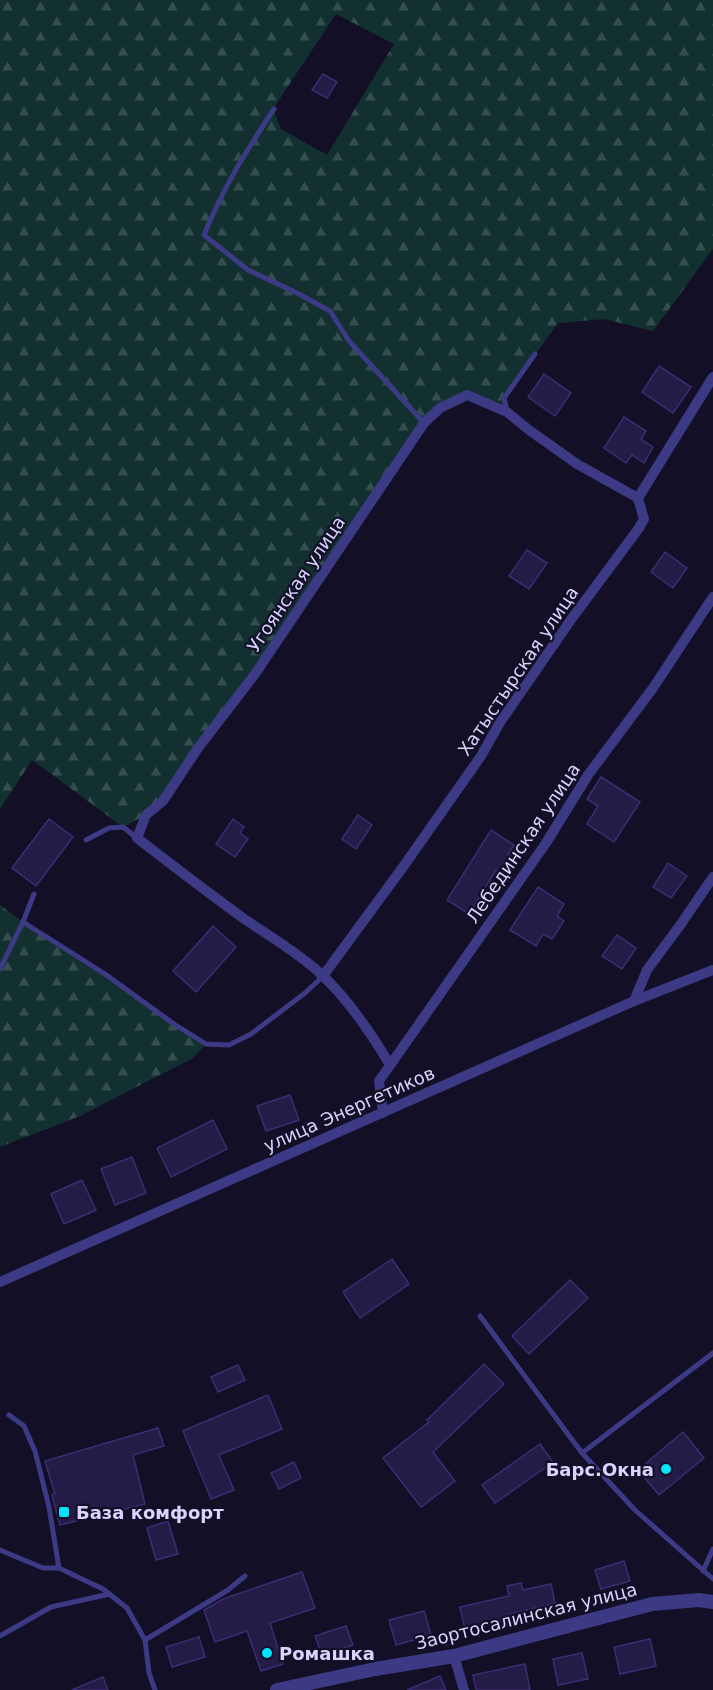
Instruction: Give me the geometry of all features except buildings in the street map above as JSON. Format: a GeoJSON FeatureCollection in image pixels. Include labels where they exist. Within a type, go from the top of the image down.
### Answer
{"type":"FeatureCollection","features":[{"type":"Feature","properties":{"kind":"street"},"geometry":{"type":"LineString","coordinates":[[507,412],[577,464],[638,498],[713,377]]}},
{"type":"Feature","properties":{"kind":"street","name":"Угоянская улица"},"geometry":{"type":"LineString","coordinates":[[137,838],[146,815],[163,801],[198,748],[255,674],[424,423],[440,408],[467,395],[507,412]]}},
{"type":"Feature","properties":{"kind":"street","name":"Хатыстырская улица"},"geometry":{"type":"LineString","coordinates":[[323,976],[481,756],[499,724],[570,621],[639,528],[644,519],[638,498]]}},
{"type":"Feature","properties":{"kind":"street","name":"Лебединская улица"},"geometry":{"type":"LineString","coordinates":[[383,1113],[379,1081],[546,843],[588,775],[653,688],[713,597]]}},
{"type":"Feature","properties":{"kind":"street"},"geometry":{"type":"LineString","coordinates":[[137,838],[218,900],[299,955],[323,976],[375,1039],[390,1065]]}},
{"type":"Feature","properties":{"kind":"street"},"geometry":{"type":"LineString","coordinates":[[634,1001],[646,970],[713,877]]}},
{"type":"Feature","properties":{"kind":"street","name":"улица Энергетиков"},"geometry":{"type":"LineString","coordinates":[[0,1282],[634,1001],[713,970]]}},
{"type":"Feature","properties":{"kind":"street","name":"Заортосалинская улица"},"geometry":{"type":"LineString","coordinates":[[277,1690],[375,1669],[454,1656],[652,1604],[699,1600],[713,1602]]}},
{"type":"Feature","properties":{"kind":"street"},"geometry":{"type":"LineString","coordinates":[[454,1656],[464,1690]]}},
{"type":"Feature","properties":{"kind":"lane"},"geometry":{"type":"LineString","coordinates":[[274,109],[237,166],[218,201],[204,235],[248,270],[330,311],[349,341],[424,423]]}},
{"type":"Feature","properties":{"kind":"lane"},"geometry":{"type":"LineString","coordinates":[[507,412],[504,398],[535,354]]}},
{"type":"Feature","properties":{"kind":"lane"},"geometry":{"type":"LineString","coordinates":[[86,840],[109,828],[123,827],[137,838]]}},
{"type":"Feature","properties":{"kind":"lane"},"geometry":{"type":"LineString","coordinates":[[0,969],[34,894]]}},
{"type":"Feature","properties":{"kind":"lane"},"geometry":{"type":"LineString","coordinates":[[23,922],[105,974],[206,1044],[229,1045],[251,1034],[305,993],[323,976]]}},
{"type":"Feature","properties":{"kind":"lane"},"geometry":{"type":"LineString","coordinates":[[480,1316],[582,1453],[635,1510],[713,1579]]}},
{"type":"Feature","properties":{"kind":"lane"},"geometry":{"type":"LineString","coordinates":[[582,1453],[713,1353]]}},
{"type":"Feature","properties":{"kind":"lane"},"geometry":{"type":"LineString","coordinates":[[9,1415],[24,1426],[34,1451],[49,1508],[60,1568]]}},
{"type":"Feature","properties":{"kind":"lane"},"geometry":{"type":"LineString","coordinates":[[704,1571],[713,1549]]}},
{"type":"Feature","properties":{"kind":"lane"},"geometry":{"type":"LineString","coordinates":[[0,1550],[43,1569],[60,1568],[103,1589],[127,1608],[145,1640],[149,1673],[155,1690]]}},
{"type":"Feature","properties":{"kind":"lane"},"geometry":{"type":"LineString","coordinates":[[145,1640],[228,1590],[245,1576]]}},
{"type":"Feature","properties":{"kind":"lane"},"geometry":{"type":"LineString","coordinates":[[0,1636],[51,1607],[110,1594]]}},
{"type":"Feature","properties":{"kind":"green space"},"geometry":{"type":"Polygon","coordinates":[[[0,0],[713,0],[713,249],[653,331],[604,319],[558,323],[504,398],[507,412],[467,395],[440,408],[255,674],[146,815],[123,827],[32,760],[0,809],[0,0]],[[336,14],[273,109],[281,129],[327,155],[394,44],[336,14]]]}},
{"type":"Feature","properties":{"kind":"green space"},"geometry":{"type":"Polygon","coordinates":[[[0,905],[206,1044],[193,1058],[80,1116],[0,1147],[0,905]]]}},
{"type":"Feature","properties":{"kind":"place","name":"Барс.Окна"},"geometry":{"type":"Point","coordinates":[666,1469]}},
{"type":"Feature","properties":{"kind":"place","name":"База комфорт"},"geometry":{"type":"Point","coordinates":[64,1512]}},
{"type":"Feature","properties":{"kind":"place","name":"Ромашка"},"geometry":{"type":"Point","coordinates":[267,1653]}}]}
